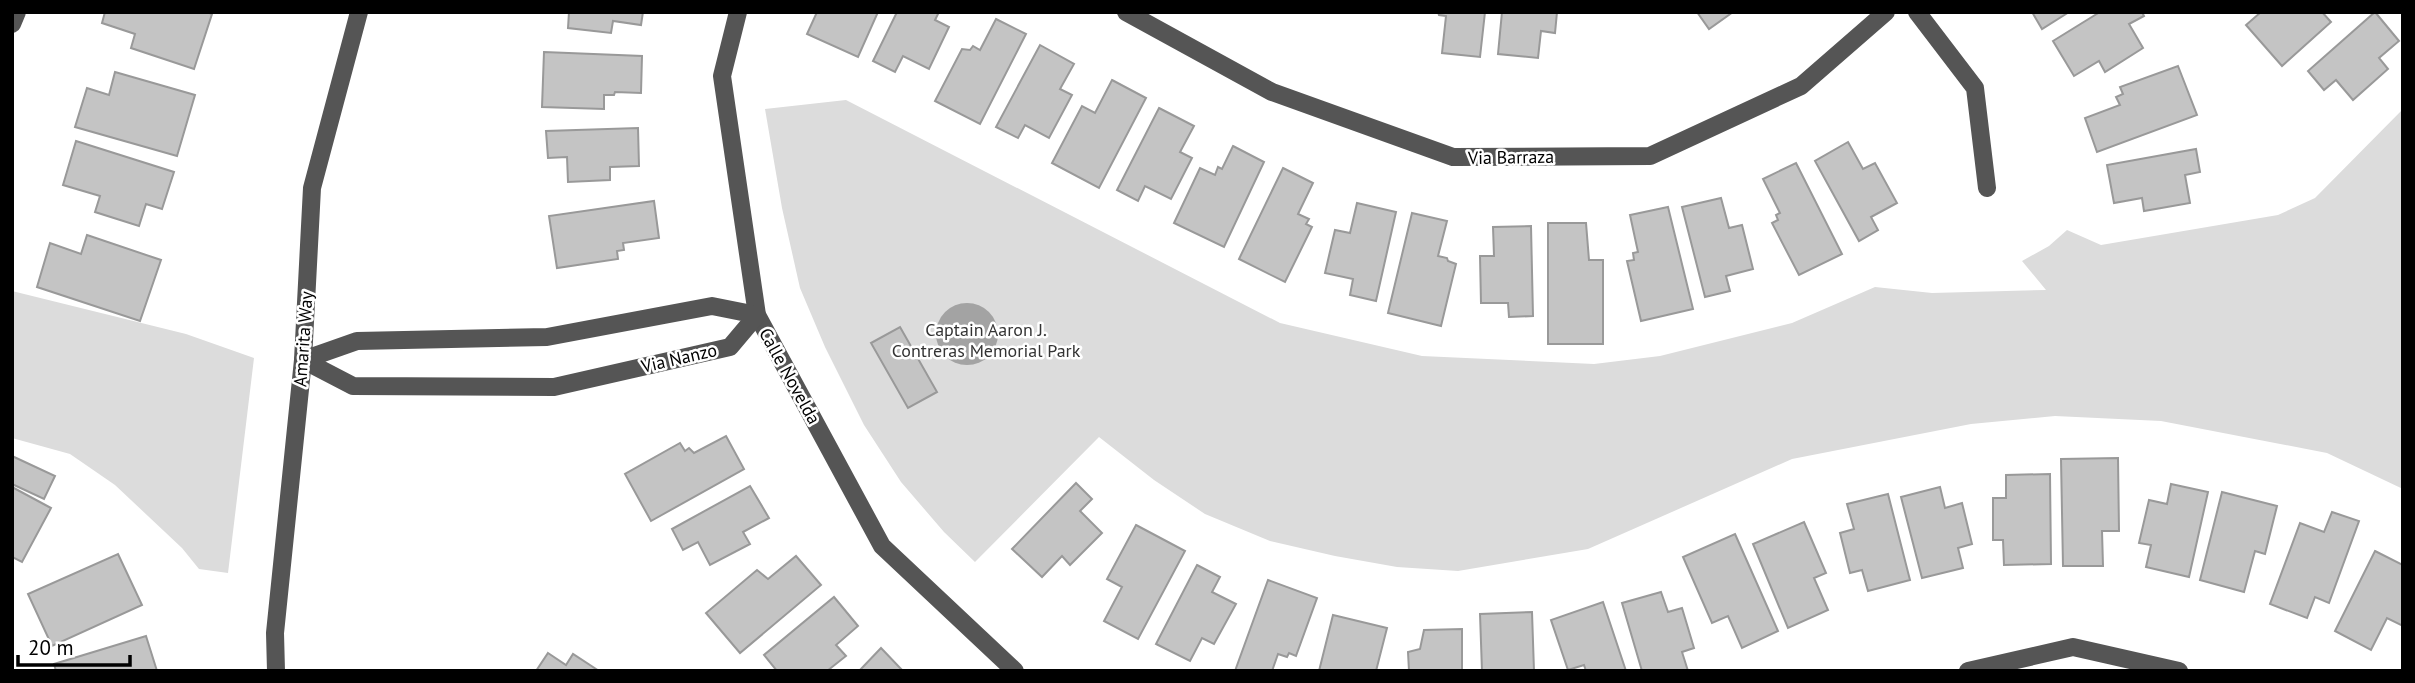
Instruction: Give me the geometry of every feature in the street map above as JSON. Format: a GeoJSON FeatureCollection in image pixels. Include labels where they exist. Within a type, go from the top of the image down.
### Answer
{"type":"FeatureCollection","features":[{"type":"Feature","properties":{"kind":"street"},"geometry":{"type":"LineString","coordinates":[[12,24],[17,12]]}},
{"type":"Feature","properties":{"kind":"street","name":"Amarita Way"},"geometry":{"type":"LineString","coordinates":[[276,671],[275,633],[303,360],[312,188],[359,12]]}},
{"type":"Feature","properties":{"kind":"street","name":"Calle Novelda"},"geometry":{"type":"LineString","coordinates":[[738,12],[722,76],[757,315],[882,546],[1015,671]]}},
{"type":"Feature","properties":{"kind":"street","name":"Via Barraza"},"geometry":{"type":"LineString","coordinates":[[1126,12],[1272,92],[1453,157],[1650,156],[1801,86],[1886,12]]}},
{"type":"Feature","properties":{"kind":"street"},"geometry":{"type":"LineString","coordinates":[[1917,12],[1975,88],[1987,188]]}},
{"type":"Feature","properties":{"kind":"street"},"geometry":{"type":"LineString","coordinates":[[303,360],[357,341],[547,337],[712,306],[757,315]]}},
{"type":"Feature","properties":{"kind":"street","name":"Via Nanzo"},"geometry":{"type":"LineString","coordinates":[[303,360],[353,386],[554,387],[730,347],[757,315]]}},
{"type":"Feature","properties":{"kind":"street"},"geometry":{"type":"LineString","coordinates":[[1968,671],[2073,647],[2179,671]]}},
{"type":"Feature","properties":{"kind":"green space","name":"Captain Aaron J. Contreras Memorial Park"},"geometry":{"type":"Polygon","coordinates":[[[846,100],[1280,323],[1422,356],[1594,364],[1660,356],[1792,323],[1875,287],[1932,293],[2046,290],[2022,261],[2049,246],[2067,230],[2101,245],[2278,215],[2315,198],[2403,109],[2403,489],[2327,453],[2161,421],[2055,416],[1971,424],[1792,459],[1588,549],[1458,571],[1397,567],[1270,541],[1205,514],[1154,480],[1099,437],[975,562],[944,532],[901,482],[864,425],[825,347],[800,288],[782,208],[765,109],[846,100]]]}},
{"type":"Feature","properties":{"kind":"green space"},"geometry":{"type":"Polygon","coordinates":[[[12,291],[186,334],[254,358],[228,573],[199,569],[182,548],[115,485],[70,454],[12,438],[12,291]]]}},
{"type":"Feature","properties":{"kind":"shaded area"},"geometry":{"type":"Polygon","coordinates":[[[967,303],[989,312],[998,334],[989,356],[967,365],[945,356],[936,334],[945,312],[967,303]]]}},
{"type":"Feature","properties":{"kind":"building"},"geometry":{"type":"Polygon","coordinates":[[[105,12],[212,14],[194,69],[131,48],[135,34],[102,23],[105,12]]]}},
{"type":"Feature","properties":{"kind":"building"},"geometry":{"type":"Polygon","coordinates":[[[569,12],[643,12],[641,25],[613,21],[611,33],[568,28],[569,12]]]}},
{"type":"Feature","properties":{"kind":"building"},"geometry":{"type":"Polygon","coordinates":[[[817,12],[878,12],[858,57],[807,34],[817,12]]]}},
{"type":"Feature","properties":{"kind":"building"},"geometry":{"type":"Polygon","coordinates":[[[897,12],[939,12],[935,20],[949,27],[929,69],[903,56],[895,72],[873,61],[897,12]]]}},
{"type":"Feature","properties":{"kind":"building"},"geometry":{"type":"Polygon","coordinates":[[[1438,12],[1485,12],[1480,57],[1442,53],[1446,16],[1439,15],[1438,12]]]}},
{"type":"Feature","properties":{"kind":"building"},"geometry":{"type":"Polygon","coordinates":[[[1502,12],[1557,12],[1555,33],[1541,31],[1538,58],[1498,54],[1502,12]]]}},
{"type":"Feature","properties":{"kind":"building"},"geometry":{"type":"Polygon","coordinates":[[[1697,12],[1733,12],[1709,29],[1697,12]]]}},
{"type":"Feature","properties":{"kind":"building"},"geometry":{"type":"Polygon","coordinates":[[[2032,12],[2069,12],[2042,29],[2032,12]]]}},
{"type":"Feature","properties":{"kind":"building"},"geometry":{"type":"Polygon","coordinates":[[[2100,12],[2142,12],[2144,16],[2129,24],[2143,48],[2105,72],[2099,61],[2074,76],[2053,41],[2100,12]]]}},
{"type":"Feature","properties":{"kind":"building"},"geometry":{"type":"Polygon","coordinates":[[[2261,12],[2322,12],[2331,22],[2282,66],[2246,25],[2261,12]]]}},
{"type":"Feature","properties":{"kind":"building"},"geometry":{"type":"Polygon","coordinates":[[[2375,12],[2399,41],[2379,58],[2388,69],[2353,100],[2336,80],[2324,90],[2308,71],[2375,12]]]}},
{"type":"Feature","properties":{"kind":"building"},"geometry":{"type":"Polygon","coordinates":[[[996,19],[1026,34],[980,124],[935,101],[962,49],[970,50],[973,46],[980,50],[996,19]]]}},
{"type":"Feature","properties":{"kind":"building"},"geometry":{"type":"Polygon","coordinates":[[[1040,45],[1074,64],[1060,89],[1072,95],[1049,138],[1025,125],[1018,138],[996,127],[1040,45]]]}},
{"type":"Feature","properties":{"kind":"building"},"geometry":{"type":"Polygon","coordinates":[[[544,52],[642,56],[641,93],[615,92],[614,95],[604,95],[604,109],[542,107],[544,52]]]}},
{"type":"Feature","properties":{"kind":"building"},"geometry":{"type":"Polygon","coordinates":[[[2178,66],[2197,115],[2097,152],[2085,118],[2120,105],[2116,97],[2123,94],[2120,87],[2178,66]]]}},
{"type":"Feature","properties":{"kind":"building"},"geometry":{"type":"Polygon","coordinates":[[[115,72],[195,95],[177,156],[75,127],[87,88],[109,95],[115,72]]]}},
{"type":"Feature","properties":{"kind":"building"},"geometry":{"type":"Polygon","coordinates":[[[1112,80],[1146,98],[1099,188],[1052,163],[1082,106],[1095,113],[1112,80]]]}},
{"type":"Feature","properties":{"kind":"building"},"geometry":{"type":"Polygon","coordinates":[[[1159,108],[1194,126],[1180,152],[1192,158],[1171,199],[1145,186],[1138,201],[1117,190],[1159,108]]]}},
{"type":"Feature","properties":{"kind":"building"},"geometry":{"type":"Polygon","coordinates":[[[638,128],[639,166],[610,167],[610,180],[568,182],[567,157],[548,158],[546,131],[638,128]]]}},
{"type":"Feature","properties":{"kind":"building"},"geometry":{"type":"Polygon","coordinates":[[[76,141],[174,172],[162,209],[146,204],[139,226],[95,212],[100,196],[63,185],[76,141]]]}},
{"type":"Feature","properties":{"kind":"building"},"geometry":{"type":"Polygon","coordinates":[[[1848,142],[1863,169],[1875,163],[1897,203],[1871,217],[1878,230],[1859,241],[1815,161],[1848,142]]]}},
{"type":"Feature","properties":{"kind":"building"},"geometry":{"type":"Polygon","coordinates":[[[1233,146],[1264,162],[1224,247],[1174,223],[1200,168],[1215,175],[1218,167],[1222,169],[1233,146]]]}},
{"type":"Feature","properties":{"kind":"building"},"geometry":{"type":"Polygon","coordinates":[[[2196,149],[2200,172],[2185,175],[2190,203],[2144,211],[2142,198],[2114,203],[2107,165],[2196,149]]]}},
{"type":"Feature","properties":{"kind":"building"},"geometry":{"type":"Polygon","coordinates":[[[1796,163],[1842,254],[1799,275],[1772,223],[1778,220],[1776,215],[1780,213],[1763,179],[1796,163]]]}},
{"type":"Feature","properties":{"kind":"building"},"geometry":{"type":"Polygon","coordinates":[[[1283,168],[1313,183],[1298,214],[1309,219],[1306,224],[1312,227],[1285,282],[1239,259],[1283,168]]]}},
{"type":"Feature","properties":{"kind":"building"},"geometry":{"type":"Polygon","coordinates":[[[1721,198],[1729,228],[1742,225],[1753,269],[1726,276],[1730,291],[1705,297],[1682,207],[1721,198]]]}},
{"type":"Feature","properties":{"kind":"building"},"geometry":{"type":"Polygon","coordinates":[[[654,201],[659,238],[623,243],[624,250],[617,251],[618,259],[557,268],[549,216],[654,201]]]}},
{"type":"Feature","properties":{"kind":"building"},"geometry":{"type":"Polygon","coordinates":[[[1357,203],[1396,212],[1376,301],[1350,295],[1353,279],[1325,273],[1335,230],[1350,233],[1357,203]]]}},
{"type":"Feature","properties":{"kind":"building"},"geometry":{"type":"Polygon","coordinates":[[[1668,207],[1693,309],[1641,321],[1627,261],[1634,260],[1633,253],[1638,252],[1630,215],[1668,207]]]}},
{"type":"Feature","properties":{"kind":"building"},"geometry":{"type":"Polygon","coordinates":[[[1412,213],[1447,221],[1438,256],[1456,264],[1441,326],[1388,313],[1412,213]]]}},
{"type":"Feature","properties":{"kind":"building"},"geometry":{"type":"Polygon","coordinates":[[[1548,223],[1586,223],[1589,260],[1603,260],[1603,344],[1548,344],[1548,223]]]}},
{"type":"Feature","properties":{"kind":"building"},"geometry":{"type":"Polygon","coordinates":[[[1531,226],[1533,316],[1509,317],[1508,303],[1481,303],[1480,256],[1494,256],[1493,227],[1531,226]]]}},
{"type":"Feature","properties":{"kind":"building"},"geometry":{"type":"Polygon","coordinates":[[[87,235],[161,260],[140,321],[37,287],[50,243],[81,254],[87,235]]]}},
{"type":"Feature","properties":{"kind":"building"},"geometry":{"type":"Polygon","coordinates":[[[900,327],[937,392],[908,408],[871,343],[900,327]]]}},
{"type":"Feature","properties":{"kind":"building"},"geometry":{"type":"Polygon","coordinates":[[[726,436],[744,469],[651,521],[625,474],[680,443],[685,451],[689,448],[694,453],[726,436]]]}},
{"type":"Feature","properties":{"kind":"building"},"geometry":{"type":"Polygon","coordinates":[[[12,456],[55,476],[44,499],[12,484],[12,456]]]}},
{"type":"Feature","properties":{"kind":"building"},"geometry":{"type":"Polygon","coordinates":[[[2118,458],[2119,531],[2102,531],[2103,566],[2063,566],[2061,459],[2118,458]]]}},
{"type":"Feature","properties":{"kind":"building"},"geometry":{"type":"Polygon","coordinates":[[[2050,474],[2051,564],[2004,565],[2003,540],[1993,540],[1993,498],[2006,498],[2006,475],[2050,474]]]}},
{"type":"Feature","properties":{"kind":"building"},"geometry":{"type":"Polygon","coordinates":[[[1076,483],[1092,499],[1080,511],[1102,533],[1070,565],[1062,556],[1042,577],[1012,549],[1076,483]]]}},
{"type":"Feature","properties":{"kind":"building"},"geometry":{"type":"Polygon","coordinates":[[[2171,484],[2208,492],[2189,577],[2146,567],[2151,545],[2139,543],[2149,500],[2167,504],[2171,484]]]}},
{"type":"Feature","properties":{"kind":"building"},"geometry":{"type":"Polygon","coordinates":[[[750,486],[769,518],[743,532],[750,544],[710,565],[698,542],[683,550],[672,529],[750,486]]]}},
{"type":"Feature","properties":{"kind":"building"},"geometry":{"type":"Polygon","coordinates":[[[12,487],[51,508],[22,562],[12,557],[12,487]]]}},
{"type":"Feature","properties":{"kind":"building"},"geometry":{"type":"Polygon","coordinates":[[[1940,487],[1945,508],[1962,503],[1972,544],[1958,548],[1963,568],[1922,578],[1901,497],[1940,487]]]}},
{"type":"Feature","properties":{"kind":"building"},"geometry":{"type":"Polygon","coordinates":[[[2222,492],[2277,506],[2265,554],[2255,551],[2244,592],[2200,580],[2222,492]]]}},
{"type":"Feature","properties":{"kind":"building"},"geometry":{"type":"Polygon","coordinates":[[[1888,494],[1910,580],[1868,591],[1862,570],[1850,573],[1840,533],[1854,529],[1847,504],[1888,494]]]}},
{"type":"Feature","properties":{"kind":"building"},"geometry":{"type":"Polygon","coordinates":[[[2332,512],[2359,521],[2329,603],[2315,597],[2307,618],[2270,604],[2300,523],[2324,532],[2332,512]]]}},
{"type":"Feature","properties":{"kind":"building"},"geometry":{"type":"Polygon","coordinates":[[[1804,522],[1826,573],[1814,578],[1828,610],[1788,628],[1753,544],[1804,522]]]}},
{"type":"Feature","properties":{"kind":"building"},"geometry":{"type":"Polygon","coordinates":[[[1136,525],[1185,551],[1138,639],[1104,621],[1122,587],[1107,579],[1136,525]]]}},
{"type":"Feature","properties":{"kind":"building"},"geometry":{"type":"Polygon","coordinates":[[[1735,534],[1778,631],[1742,648],[1728,616],[1712,623],[1683,557],[1735,534]]]}},
{"type":"Feature","properties":{"kind":"building"},"geometry":{"type":"Polygon","coordinates":[[[2375,551],[2403,565],[2403,626],[2387,618],[2371,650],[2335,631],[2375,551]]]}},
{"type":"Feature","properties":{"kind":"building"},"geometry":{"type":"Polygon","coordinates":[[[118,554],[142,605],[52,646],[28,594],[118,554]]]}},
{"type":"Feature","properties":{"kind":"building"},"geometry":{"type":"Polygon","coordinates":[[[796,556],[821,585],[740,653],[706,613],[757,570],[768,579],[796,556]]]}},
{"type":"Feature","properties":{"kind":"building"},"geometry":{"type":"Polygon","coordinates":[[[1197,565],[1220,577],[1212,592],[1236,604],[1214,644],[1202,638],[1190,661],[1156,644],[1197,565]]]}},
{"type":"Feature","properties":{"kind":"building"},"geometry":{"type":"Polygon","coordinates":[[[1268,580],[1317,598],[1296,656],[1289,653],[1287,657],[1278,654],[1272,671],[1235,671],[1268,580]]]}},
{"type":"Feature","properties":{"kind":"building"},"geometry":{"type":"Polygon","coordinates":[[[1661,592],[1668,612],[1682,608],[1694,648],[1682,652],[1688,671],[1642,671],[1622,603],[1661,592]]]}},
{"type":"Feature","properties":{"kind":"building"},"geometry":{"type":"Polygon","coordinates":[[[834,597],[858,626],[836,645],[846,656],[827,671],[777,671],[764,655],[834,597]]]}},
{"type":"Feature","properties":{"kind":"building"},"geometry":{"type":"Polygon","coordinates":[[[1603,602],[1626,671],[1586,671],[1584,665],[1568,670],[1551,620],[1603,602]]]}},
{"type":"Feature","properties":{"kind":"building"},"geometry":{"type":"Polygon","coordinates":[[[1532,612],[1534,671],[1482,671],[1480,614],[1532,612]]]}},
{"type":"Feature","properties":{"kind":"building"},"geometry":{"type":"Polygon","coordinates":[[[1333,615],[1387,628],[1376,671],[1319,671],[1333,615]]]}},
{"type":"Feature","properties":{"kind":"building"},"geometry":{"type":"Polygon","coordinates":[[[1462,629],[1462,671],[1409,671],[1408,652],[1420,649],[1424,630],[1462,629]]]}},
{"type":"Feature","properties":{"kind":"building"},"geometry":{"type":"Polygon","coordinates":[[[146,636],[157,671],[56,671],[54,664],[146,636]]]}},
{"type":"Feature","properties":{"kind":"building"},"geometry":{"type":"Polygon","coordinates":[[[881,648],[903,671],[859,671],[881,648]]]}},
{"type":"Feature","properties":{"kind":"building"},"geometry":{"type":"Polygon","coordinates":[[[548,653],[566,665],[573,654],[599,671],[536,671],[548,653]]]}}]}
